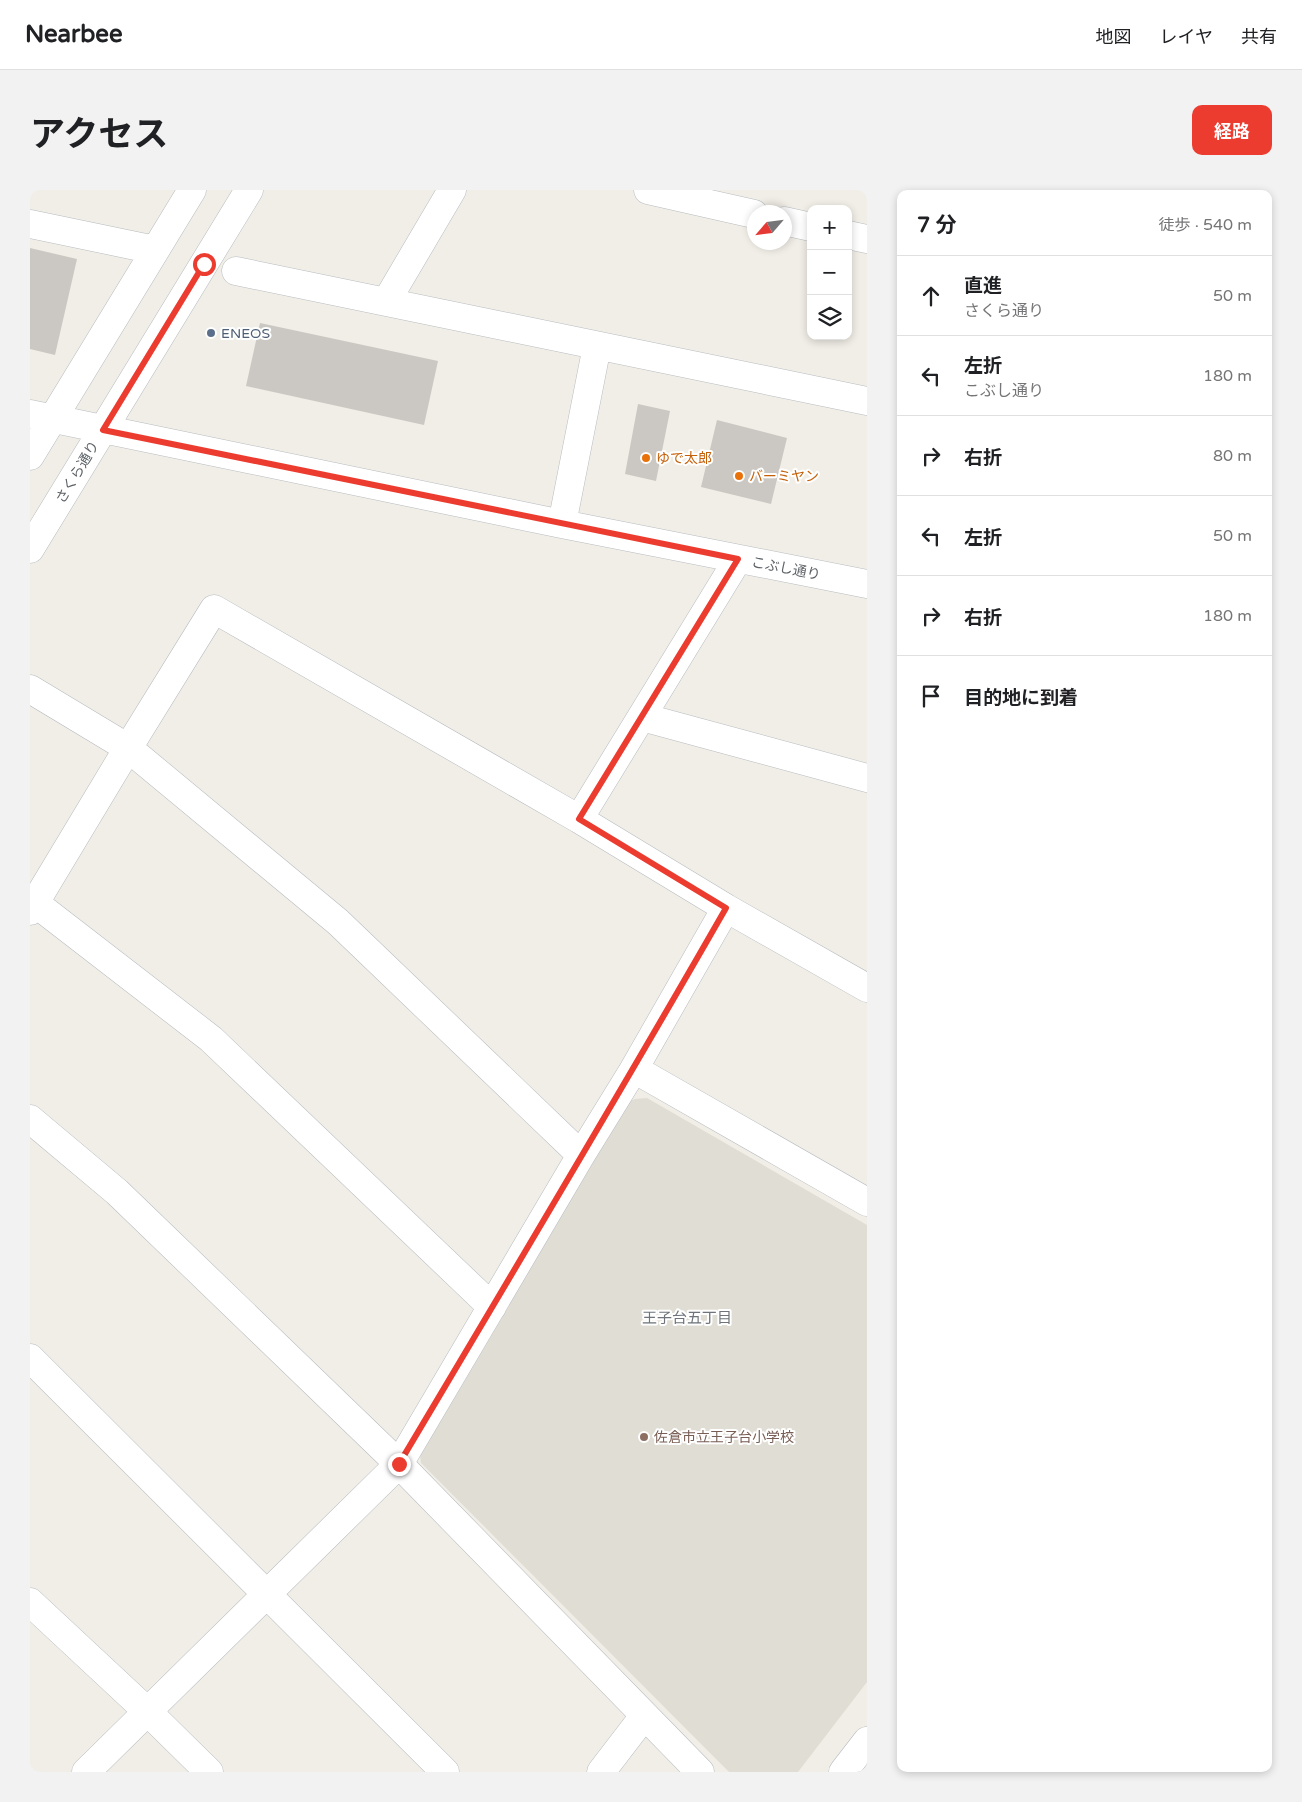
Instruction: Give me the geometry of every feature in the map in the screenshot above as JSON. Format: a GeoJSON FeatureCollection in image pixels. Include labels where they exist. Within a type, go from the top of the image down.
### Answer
{"type":"FeatureCollection","features":[{"type":"Feature","properties":{"kind":"street"},"geometry":{"type":"LineString","coordinates":[[30,456],[41,417],[155,250],[192,190]]}},
{"type":"Feature","properties":{"kind":"street","name":"さくら通り"},"geometry":{"type":"LineString","coordinates":[[30,549],[249,190]]}},
{"type":"Feature","properties":{"kind":"street"},"geometry":{"type":"LineString","coordinates":[[386,302],[452,190]]}},
{"type":"Feature","properties":{"kind":"street"},"geometry":{"type":"LineString","coordinates":[[648,190],[747,212]]}},
{"type":"Feature","properties":{"kind":"street"},"geometry":{"type":"LineString","coordinates":[[792,222],[807,225]]}},
{"type":"Feature","properties":{"kind":"street"},"geometry":{"type":"LineString","coordinates":[[30,224],[155,250]]}},
{"type":"Feature","properties":{"kind":"street"},"geometry":{"type":"LineString","coordinates":[[852,236],[867,239]]}},
{"type":"Feature","properties":{"kind":"street"},"geometry":{"type":"LineString","coordinates":[[236,271],[867,401]]}},
{"type":"Feature","properties":{"kind":"street"},"geometry":{"type":"LineString","coordinates":[[562,524],[596,346]]}},
{"type":"Feature","properties":{"kind":"street","name":"こぶし通り"},"geometry":{"type":"LineString","coordinates":[[41,417],[562,524],[867,584]]}},
{"type":"Feature","properties":{"kind":"street"},"geometry":{"type":"LineString","coordinates":[[579,819],[738,559]]}},
{"type":"Feature","properties":{"kind":"street"},"geometry":{"type":"LineString","coordinates":[[492,1307],[211,1039],[32,907],[214,609],[579,819],[726,908],[867,988]]}},
{"type":"Feature","properties":{"kind":"street"},"geometry":{"type":"LineString","coordinates":[[30,688],[128,748],[338,922],[581,1155]]}},
{"type":"Feature","properties":{"kind":"street"},"geometry":{"type":"LineString","coordinates":[[642,717],[867,778]]}},
{"type":"Feature","properties":{"kind":"street"},"geometry":{"type":"LineString","coordinates":[[86,1772],[399,1464],[581,1155],[634,1069],[726,908]]}},
{"type":"Feature","properties":{"kind":"street"},"geometry":{"type":"LineString","coordinates":[[634,1069],[867,1202]]}},
{"type":"Feature","properties":{"kind":"street"},"geometry":{"type":"LineString","coordinates":[[30,1119],[117,1192],[399,1464],[700,1772]]}},
{"type":"Feature","properties":{"kind":"street"},"geometry":{"type":"LineString","coordinates":[[30,1358],[445,1772]]}},
{"type":"Feature","properties":{"kind":"street"},"geometry":{"type":"LineString","coordinates":[[30,1602],[209,1772]]}},
{"type":"Feature","properties":{"kind":"street"},"geometry":{"type":"LineString","coordinates":[[600,1772],[644,1716]]}},
{"type":"Feature","properties":{"kind":"street"},"geometry":{"type":"LineString","coordinates":[[842,1772],[867,1742]]}},
{"type":"Feature","properties":{"kind":"shaded area","name":"佐倉市立王子台小学校"},"geometry":{"type":"Polygon","coordinates":[[[647,1098],[867,1225],[867,1682],[798,1772],[729,1772],[421,1463],[419,1445],[625,1103],[635,1099],[647,1098]]]}},
{"type":"Feature","properties":{"kind":"building"},"geometry":{"type":"Polygon","coordinates":[[[30,248],[77,259],[55,355],[30,349],[30,248]]]}},
{"type":"Feature","properties":{"kind":"building"},"geometry":{"type":"Polygon","coordinates":[[[260,323],[438,361],[424,425],[246,386],[260,323]]]}},
{"type":"Feature","properties":{"kind":"building"},"geometry":{"type":"Polygon","coordinates":[[[638,404],[670,411],[656,481],[625,474],[638,404]]]}},
{"type":"Feature","properties":{"kind":"building"},"geometry":{"type":"Polygon","coordinates":[[[717,420],[787,438],[771,504],[701,487],[717,420]]]}},
{"type":"Feature","properties":{"kind":"place","name":"ENEOS"},"geometry":{"type":"Point","coordinates":[211,333]}},
{"type":"Feature","properties":{"kind":"place","name":"ゆで太郎"},"geometry":{"type":"Point","coordinates":[646,458]}},
{"type":"Feature","properties":{"kind":"place","name":"バーミヤン"},"geometry":{"type":"Point","coordinates":[739,476]}},
{"type":"Feature","properties":{"kind":"place","name":"佐倉市立王子台小学校"},"geometry":{"type":"Point","coordinates":[644,1437]}},
{"type":"Feature","properties":{"kind":"district","name":"王子台五丁目"},"geometry":{"type":"Point","coordinates":[687,1318]}},
{"type":"Feature","properties":{"kind":"route"},"geometry":{"type":"LineString","coordinates":[[204,264],[103,430],[738,559],[579,819],[726,908],[634,1069],[581,1155],[399,1464]]}}]}
